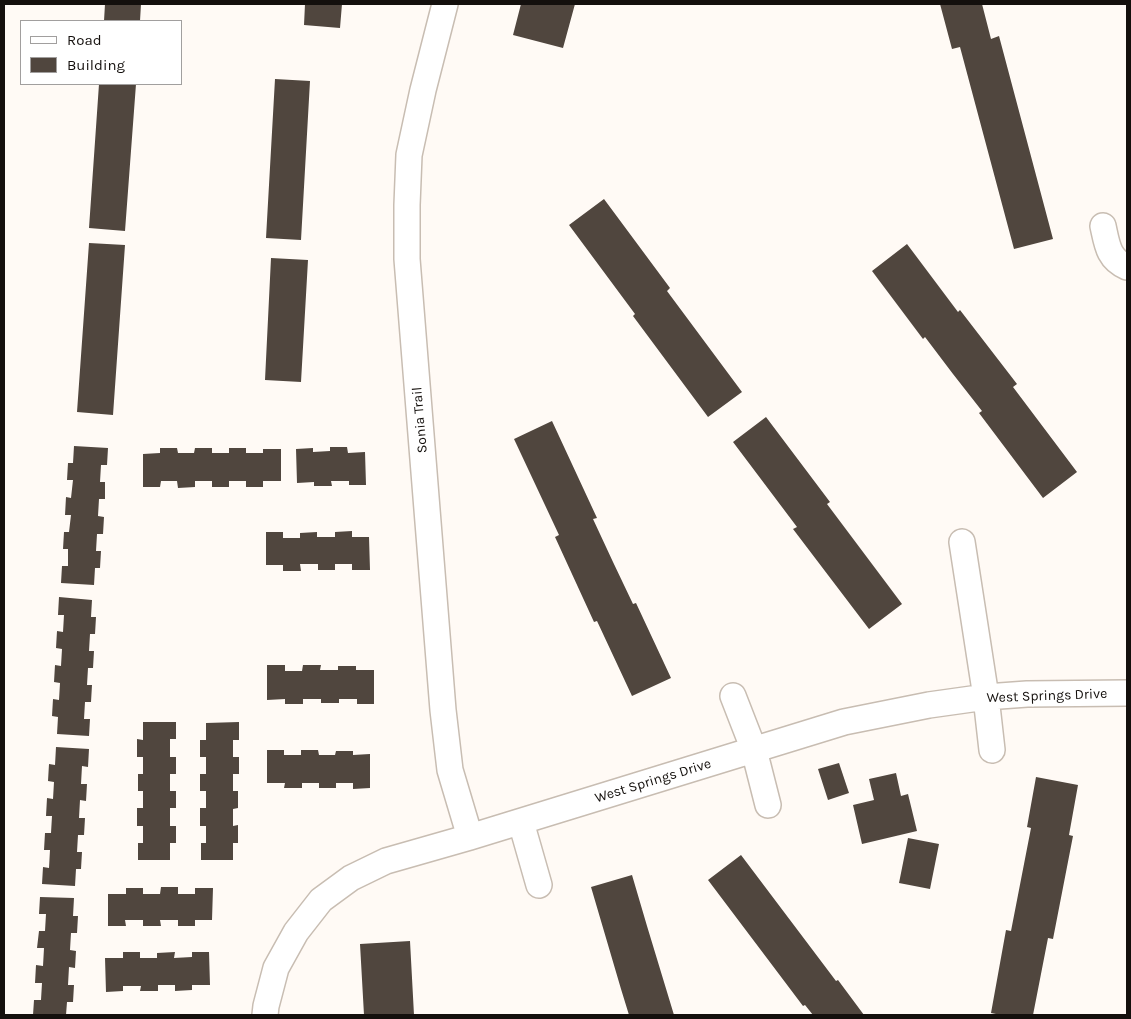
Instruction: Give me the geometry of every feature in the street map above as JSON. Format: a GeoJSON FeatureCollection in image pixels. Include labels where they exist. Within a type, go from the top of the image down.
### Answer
{"type":"FeatureCollection","features":[{"type":"Feature","properties":{"kind":"street","name":"Sonia Trail"},"geometry":{"type":"LineString","coordinates":[[445,4],[409,155],[407,259],[443,710],[450,770],[470,837]]}},
{"type":"Feature","properties":{"kind":"street"},"geometry":{"type":"LineString","coordinates":[[1103,226],[1107,245],[1113,259],[1127,267]]}},
{"type":"Feature","properties":{"kind":"street"},"geometry":{"type":"LineString","coordinates":[[962,542],[992,750]]}},
{"type":"Feature","properties":{"kind":"street","name":"West Springs Drive"},"geometry":{"type":"LineString","coordinates":[[265,1015],[276,968],[296,932],[321,900],[351,878],[386,861],[521,822],[844,722],[929,705],[986,698],[1027,694],[1127,693]]}},
{"type":"Feature","properties":{"kind":"street"},"geometry":{"type":"LineString","coordinates":[[733,696],[754,750],[768,805]]}},
{"type":"Feature","properties":{"kind":"street"},"geometry":{"type":"LineString","coordinates":[[521,822],[539,885]]}},
{"type":"Feature","properties":{"kind":"building"},"geometry":{"type":"Polygon","coordinates":[[[105,4],[141,4],[140,20],[104,20],[105,4]]]}},
{"type":"Feature","properties":{"kind":"building"},"geometry":{"type":"Polygon","coordinates":[[[305,4],[342,4],[340,28],[304,25],[305,4]]]}},
{"type":"Feature","properties":{"kind":"building"},"geometry":{"type":"Polygon","coordinates":[[[521,4],[575,4],[563,48],[513,35],[521,4]]]}},
{"type":"Feature","properties":{"kind":"building"},"geometry":{"type":"Polygon","coordinates":[[[940,4],[982,4],[991,39],[999,36],[1053,239],[1014,249],[960,47],[952,49],[940,4]]]}},
{"type":"Feature","properties":{"kind":"building"},"geometry":{"type":"Polygon","coordinates":[[[275,79],[310,81],[301,240],[266,238],[275,79]]]}},
{"type":"Feature","properties":{"kind":"building"},"geometry":{"type":"Polygon","coordinates":[[[99,85],[136,85],[125,231],[89,228],[99,85]]]}},
{"type":"Feature","properties":{"kind":"building"},"geometry":{"type":"Polygon","coordinates":[[[604,199],[670,288],[667,291],[742,392],[708,417],[633,316],[635,314],[569,225],[604,199]]]}},
{"type":"Feature","properties":{"kind":"building"},"geometry":{"type":"Polygon","coordinates":[[[89,243],[125,245],[113,415],[77,412],[89,243]]]}},
{"type":"Feature","properties":{"kind":"building"},"geometry":{"type":"Polygon","coordinates":[[[907,244],[958,312],[960,310],[1017,384],[1013,387],[1077,472],[1043,498],[979,413],[982,411],[925,337],[923,339],[872,271],[907,244]]]}},
{"type":"Feature","properties":{"kind":"building"},"geometry":{"type":"Polygon","coordinates":[[[271,258],[308,260],[301,382],[265,380],[271,258]]]}},
{"type":"Feature","properties":{"kind":"building"},"geometry":{"type":"Polygon","coordinates":[[[766,417],[830,502],[827,504],[902,604],[869,629],[793,529],[797,527],[733,442],[766,417]]]}},
{"type":"Feature","properties":{"kind":"building"},"geometry":{"type":"Polygon","coordinates":[[[552,421],[597,518],[593,519],[633,604],[636,603],[671,678],[632,696],[597,621],[594,622],[555,537],[559,535],[514,439],[552,421]]]}},
{"type":"Feature","properties":{"kind":"building"},"geometry":{"type":"Polygon","coordinates":[[[74,446],[108,448],[107,465],[101,465],[100,482],[105,482],[105,499],[99,499],[98,516],[104,517],[103,534],[97,534],[96,551],[101,551],[100,568],[95,568],[94,585],[61,583],[62,566],[68,566],[68,549],[63,549],[64,532],[69,532],[71,515],[65,515],[66,497],[71,498],[73,480],[67,480],[68,463],[73,463],[74,446]]]}},
{"type":"Feature","properties":{"kind":"building"},"geometry":{"type":"Polygon","coordinates":[[[330,447],[347,447],[348,453],[365,452],[366,485],[349,485],[349,481],[331,481],[332,486],[314,486],[314,482],[297,483],[296,449],[313,448],[313,452],[330,451],[330,447]]]}},
{"type":"Feature","properties":{"kind":"building"},"geometry":{"type":"Polygon","coordinates":[[[160,448],[177,448],[178,453],[194,453],[195,448],[212,448],[212,453],[229,453],[229,448],[246,448],[246,453],[263,453],[263,449],[281,449],[281,481],[263,481],[263,487],[246,487],[246,481],[229,481],[229,487],[212,487],[212,481],[195,481],[195,487],[178,488],[177,481],[161,481],[160,487],[143,487],[143,454],[160,453],[160,448]]]}},
{"type":"Feature","properties":{"kind":"building"},"geometry":{"type":"Polygon","coordinates":[[[352,531],[352,537],[369,537],[370,570],[352,570],[352,564],[335,564],[335,570],[318,570],[318,564],[300,564],[301,571],[283,571],[283,565],[266,565],[266,532],[283,532],[283,538],[300,538],[300,533],[317,532],[317,537],[335,537],[335,532],[352,531]]]}},
{"type":"Feature","properties":{"kind":"building"},"geometry":{"type":"Polygon","coordinates":[[[59,597],[92,600],[91,617],[96,617],[95,634],[90,634],[89,651],[94,651],[93,668],[88,668],[87,685],[92,685],[91,702],[85,702],[84,719],[90,719],[89,736],[57,734],[58,717],[52,716],[53,699],[59,700],[60,683],[54,682],[55,665],[61,666],[62,649],[56,648],[57,631],[63,632],[64,615],[58,615],[59,597]]]}},
{"type":"Feature","properties":{"kind":"building"},"geometry":{"type":"Polygon","coordinates":[[[267,665],[285,665],[285,671],[302,671],[303,665],[321,665],[320,670],[338,670],[338,666],[356,666],[356,670],[374,670],[374,704],[357,704],[357,699],[339,699],[339,703],[321,703],[321,699],[303,699],[303,704],[285,704],[285,699],[267,700],[267,665]]]}},
{"type":"Feature","properties":{"kind":"building"},"geometry":{"type":"Polygon","coordinates":[[[143,722],[176,722],[176,739],[170,739],[170,757],[176,757],[176,774],[170,774],[170,791],[176,791],[176,808],[170,808],[170,826],[176,826],[176,843],[170,843],[170,860],[138,860],[138,843],[143,843],[143,826],[137,826],[137,808],[143,808],[143,791],[138,791],[138,774],[143,774],[143,757],[137,757],[137,739],[143,740],[143,722]]]}},
{"type":"Feature","properties":{"kind":"building"},"geometry":{"type":"Polygon","coordinates":[[[239,722],[239,740],[233,740],[233,757],[239,757],[239,774],[233,774],[233,791],[238,791],[238,808],[233,809],[233,826],[238,825],[238,843],[233,843],[233,860],[201,860],[201,843],[206,843],[206,826],[200,826],[200,808],[206,808],[206,791],[200,791],[200,774],[206,774],[206,757],[200,757],[200,740],[206,740],[206,723],[239,722]]]}},
{"type":"Feature","properties":{"kind":"building"},"geometry":{"type":"Polygon","coordinates":[[[56,747],[89,749],[88,767],[82,766],[81,784],[87,784],[86,801],[80,800],[79,818],[85,818],[84,835],[78,835],[77,852],[82,852],[81,869],[76,869],[75,886],[42,884],[43,867],[49,868],[50,850],[44,850],[45,833],[51,833],[52,816],[46,816],[47,798],[53,799],[54,782],[48,781],[49,764],[55,765],[56,747]]]}},
{"type":"Feature","properties":{"kind":"building"},"geometry":{"type":"Polygon","coordinates":[[[267,750],[284,750],[284,755],[301,755],[301,750],[318,750],[319,755],[335,755],[336,751],[353,751],[353,755],[370,754],[370,788],[353,789],[353,783],[336,783],[336,788],[319,788],[319,783],[302,783],[302,788],[284,788],[285,783],[267,783],[267,750]]]}},
{"type":"Feature","properties":{"kind":"building"},"geometry":{"type":"Polygon","coordinates":[[[839,763],[849,793],[828,800],[818,769],[839,763]]]}},
{"type":"Feature","properties":{"kind":"building"},"geometry":{"type":"Polygon","coordinates":[[[896,773],[901,796],[908,794],[917,831],[862,844],[853,805],[874,800],[869,779],[896,773]]]}},
{"type":"Feature","properties":{"kind":"building"},"geometry":{"type":"Polygon","coordinates":[[[1036,777],[1078,785],[1069,835],[1073,836],[1053,939],[1048,938],[1033,1015],[1001,1015],[991,1013],[1006,930],[1011,931],[1031,828],[1027,827],[1036,777]]]}},
{"type":"Feature","properties":{"kind":"building"},"geometry":{"type":"Polygon","coordinates":[[[908,838],[939,844],[930,889],[899,883],[908,838]]]}},
{"type":"Feature","properties":{"kind":"building"},"geometry":{"type":"Polygon","coordinates":[[[741,855],[864,1015],[813,1015],[805,1005],[803,1006],[708,880],[741,855]]]}},
{"type":"Feature","properties":{"kind":"building"},"geometry":{"type":"Polygon","coordinates":[[[632,875],[674,1015],[629,1015],[621,989],[591,887],[632,875]]]}},
{"type":"Feature","properties":{"kind":"building"},"geometry":{"type":"Polygon","coordinates":[[[161,887],[178,887],[178,894],[195,894],[195,888],[213,888],[212,920],[195,920],[195,926],[178,926],[178,920],[160,920],[161,926],[143,926],[143,920],[125,920],[126,926],[108,926],[108,894],[126,894],[126,888],[143,888],[143,894],[160,894],[161,887]]]}},
{"type":"Feature","properties":{"kind":"building"},"geometry":{"type":"Polygon","coordinates":[[[40,897],[74,898],[73,916],[78,916],[77,933],[71,933],[70,950],[76,951],[75,968],[69,967],[68,985],[74,985],[73,1002],[67,1002],[66,1015],[33,1015],[34,1000],[41,1000],[42,983],[35,983],[36,965],[43,966],[44,948],[37,948],[39,931],[45,931],[46,914],[39,914],[40,897]]]}},
{"type":"Feature","properties":{"kind":"building"},"geometry":{"type":"Polygon","coordinates":[[[410,941],[414,1015],[364,1015],[360,944],[410,941]]]}},
{"type":"Feature","properties":{"kind":"building"},"geometry":{"type":"Polygon","coordinates":[[[123,952],[140,952],[140,958],[157,958],[157,953],[175,952],[174,958],[192,957],[192,952],[209,952],[210,985],[192,985],[192,990],[175,991],[175,985],[158,985],[158,991],[140,991],[141,986],[123,986],[123,991],[106,992],[105,958],[123,958],[123,952]]]}}]}
